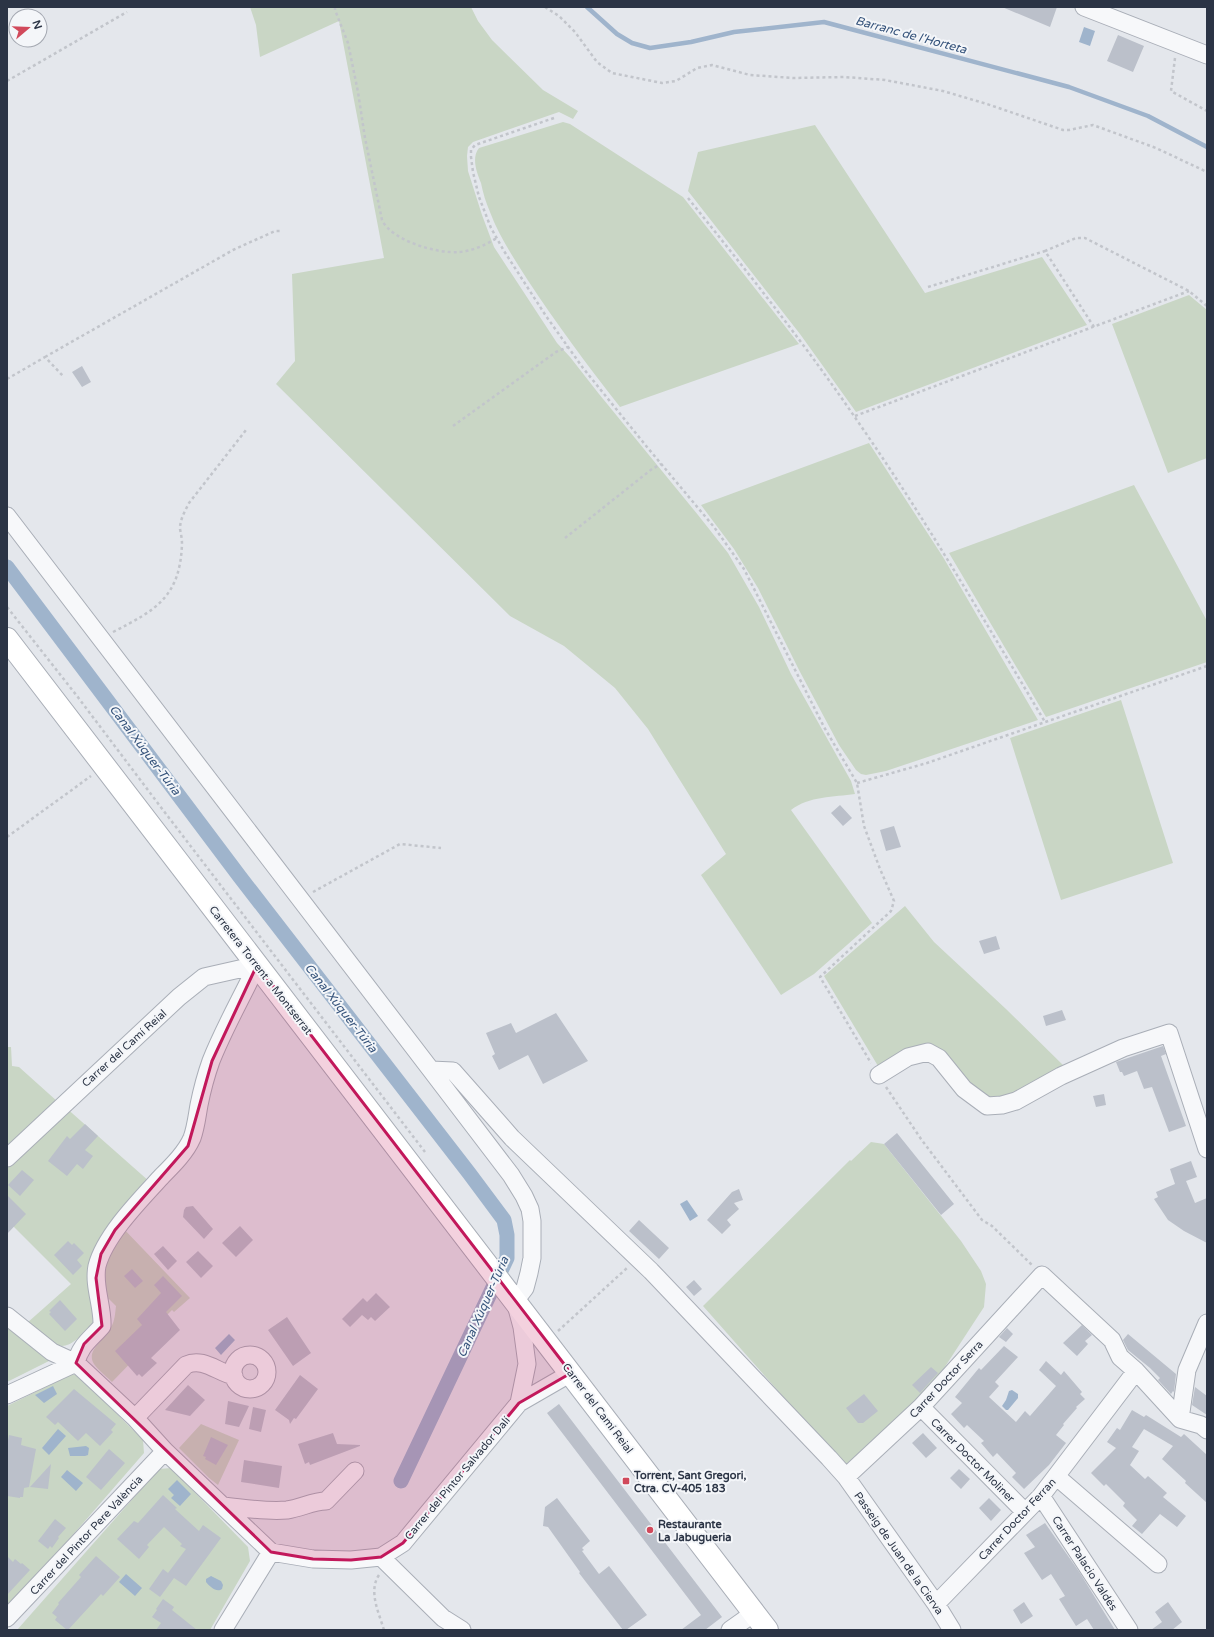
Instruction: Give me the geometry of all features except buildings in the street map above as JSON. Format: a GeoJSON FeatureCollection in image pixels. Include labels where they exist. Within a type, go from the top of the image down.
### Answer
{"type":"FeatureCollection","features":[{"type":"Feature","properties":{"kind":"main road","name":"Carretera Torrent a Montserrat"},"geometry":{"type":"LineString","coordinates":[[7,639],[513,1298]]}},
{"type":"Feature","properties":{"kind":"main road","name":"Carrer del Camí Reial"},"geometry":{"type":"LineString","coordinates":[[513,1298],[767,1630]]}},
{"type":"Feature","properties":{"kind":"street"},"geometry":{"type":"LineString","coordinates":[[1084,7],[1207,55]]}},
{"type":"Feature","properties":{"kind":"street"},"geometry":{"type":"LineString","coordinates":[[7,516],[511,1175],[530,1209],[533,1239],[530,1273],[525,1288],[513,1298]]}},
{"type":"Feature","properties":{"kind":"street"},"geometry":{"type":"LineString","coordinates":[[76,1363],[78,1353],[102,1326],[101,1303],[97,1293],[96,1278],[97,1266],[101,1254],[115,1230],[188,1146],[196,1125],[205,1082],[212,1061],[234,1010],[257,965]]}},
{"type":"Feature","properties":{"kind":"street","name":"Carrer del Camí Reial"},"geometry":{"type":"LineString","coordinates":[[7,1158],[85,1084],[150,1026],[179,997],[204,977],[257,965]]}},
{"type":"Feature","properties":{"kind":"street"},"geometry":{"type":"LineString","coordinates":[[878,1075],[908,1057],[928,1052],[939,1058],[964,1089],[987,1106],[1002,1105],[1016,1101],[1061,1076],[1123,1048],[1169,1033],[1207,1149]]}},
{"type":"Feature","properties":{"kind":"street","name":"Passeig de Juan de la Cierva"},"geometry":{"type":"LineString","coordinates":[[431,1070],[452,1071],[512,1138],[638,1258],[846,1477],[936,1604],[952,1630]]}},
{"type":"Feature","properties":{"kind":"street"},"geometry":{"type":"LineString","coordinates":[[1042,1275],[1112,1340],[1120,1357],[1136,1371],[1180,1419],[1201,1425],[1207,1430]]}},
{"type":"Feature","properties":{"kind":"street","name":"Carrer Doctor Serra"},"geometry":{"type":"LineString","coordinates":[[846,1477],[921,1407],[1042,1275]]}},
{"type":"Feature","properties":{"kind":"street","name":"Carrer del Pintor Salvador Dalí"},"geometry":{"type":"LineString","coordinates":[[513,1298],[522,1328],[527,1364],[519,1403]]}},
{"type":"Feature","properties":{"kind":"street"},"geometry":{"type":"LineString","coordinates":[[7,1316],[52,1352],[76,1363],[135,1418],[165,1451],[270,1552],[223,1630]]}},
{"type":"Feature","properties":{"kind":"street"},"geometry":{"type":"LineString","coordinates":[[1180,1419],[1187,1370],[1207,1323]]}},
{"type":"Feature","properties":{"kind":"street"},"geometry":{"type":"LineString","coordinates":[[135,1418],[186,1365],[193,1362],[212,1366],[223,1374],[234,1376]]}},
{"type":"Feature","properties":{"kind":"street"},"geometry":{"type":"LineString","coordinates":[[7,1395],[76,1363]]}},
{"type":"Feature","properties":{"kind":"street","name":"Carrer Doctor Ferran"},"geometry":{"type":"LineString","coordinates":[[936,1604],[1042,1496],[1136,1371]]}},
{"type":"Feature","properties":{"kind":"street","name":"Carrer del Pintor Salvador Dalí"},"geometry":{"type":"LineString","coordinates":[[270,1552],[313,1559],[384,1560],[403,1543],[519,1403],[571,1374]]}},
{"type":"Feature","properties":{"kind":"street","name":"Carrer Doctor Moliner"},"geometry":{"type":"LineString","coordinates":[[921,1407],[1025,1512]]}},
{"type":"Feature","properties":{"kind":"street","name":"Carrer del Pintor Pere València"},"geometry":{"type":"LineString","coordinates":[[7,1618],[165,1451]]}},
{"type":"Feature","properties":{"kind":"street"},"geometry":{"type":"LineString","coordinates":[[223,1506],[268,1511],[288,1510],[318,1501],[326,1501],[355,1471]]}},
{"type":"Feature","properties":{"kind":"street"},"geometry":{"type":"LineString","coordinates":[[1057,1477],[1158,1564]]}},
{"type":"Feature","properties":{"kind":"street","name":"Carrer Palacio Valdés"},"geometry":{"type":"LineString","coordinates":[[1042,1496],[1128,1630]]}},
{"type":"Feature","properties":{"kind":"street"},"geometry":{"type":"LineString","coordinates":[[384,1560],[443,1618],[462,1630]]}},
{"type":"Feature","properties":{"kind":"street"},"geometry":{"type":"LineString","coordinates":[[730,1630],[754,1613]]}},
{"type":"Feature","properties":{"kind":"path"},"geometry":{"type":"LineString","coordinates":[[335,7],[348,43],[358,92],[365,138],[382,220],[385,226],[402,239],[442,251],[459,252],[476,249],[497,238]]}},
{"type":"Feature","properties":{"kind":"path"},"geometry":{"type":"LineString","coordinates":[[545,7],[559,16],[576,32],[597,62],[612,73],[662,83],[676,81],[697,68],[712,65],[750,75],[793,78],[844,77],[885,80],[943,91],[972,99],[1063,130],[1093,125],[1156,148],[1207,172]]}},
{"type":"Feature","properties":{"kind":"path"},"geometry":{"type":"LineString","coordinates":[[7,81],[127,12]]}},
{"type":"Feature","properties":{"kind":"path"},"geometry":{"type":"LineString","coordinates":[[1177,43],[1171,91],[1207,111]]}},
{"type":"Feature","properties":{"kind":"path"},"geometry":{"type":"LineString","coordinates":[[554,118],[475,145],[471,150],[473,172],[479,196],[497,238],[546,316],[568,347],[583,368],[661,464],[714,526],[744,569],[821,720],[857,783],[864,826],[894,901],[891,911],[820,977],[878,1075],[921,1139],[982,1220],[992,1226],[1042,1275]]}},
{"type":"Feature","properties":{"kind":"path"},"geometry":{"type":"LineString","coordinates":[[688,198],[796,335],[855,416],[946,555],[1044,722]]}},
{"type":"Feature","properties":{"kind":"path"},"geometry":{"type":"LineString","coordinates":[[7,379],[233,250],[275,231],[281,230]]}},
{"type":"Feature","properties":{"kind":"path"},"geometry":{"type":"LineString","coordinates":[[928,287],[1045,251],[1076,238],[1085,238],[1189,291],[1207,306]]}},
{"type":"Feature","properties":{"kind":"path"},"geometry":{"type":"LineString","coordinates":[[1045,251],[1094,327]]}},
{"type":"Feature","properties":{"kind":"path"},"geometry":{"type":"LineString","coordinates":[[855,416],[1189,291]]}},
{"type":"Feature","properties":{"kind":"path"},"geometry":{"type":"LineString","coordinates":[[453,426],[556,352],[568,347]]}},
{"type":"Feature","properties":{"kind":"path"},"geometry":{"type":"LineString","coordinates":[[45,357],[63,376]]}},
{"type":"Feature","properties":{"kind":"path"},"geometry":{"type":"LineString","coordinates":[[100,638],[144,616],[166,598],[175,583],[179,570],[182,543],[180,527],[183,515],[189,503],[246,430]]}},
{"type":"Feature","properties":{"kind":"path"},"geometry":{"type":"LineString","coordinates":[[565,538],[652,469],[661,464]]}},
{"type":"Feature","properties":{"kind":"path"},"geometry":{"type":"LineString","coordinates":[[857,783],[927,763],[1207,666]]}},
{"type":"Feature","properties":{"kind":"path"},"geometry":{"type":"LineString","coordinates":[[7,837],[104,766]]}},
{"type":"Feature","properties":{"kind":"path"},"geometry":{"type":"LineString","coordinates":[[300,899],[400,844],[441,848]]}},
{"type":"Feature","properties":{"kind":"path"},"geometry":{"type":"LineString","coordinates":[[547,1342],[638,1258]]}},
{"type":"Feature","properties":{"kind":"path"},"geometry":{"type":"LineString","coordinates":[[384,1560],[374,1581],[375,1600],[384,1630]]}},
{"type":"Feature","properties":{"kind":"highlighted area"},"geometry":{"type":"Polygon","coordinates":[[[257,965],[571,1373],[519,1403],[403,1543],[381,1557],[351,1560],[313,1559],[271,1552],[76,1363],[84,1344],[102,1326],[96,1278],[101,1254],[115,1230],[188,1146],[212,1061],[257,965]]]}},
{"type":"Feature","properties":{"kind":"green space"},"geometry":{"type":"Polygon","coordinates":[[[250,7],[471,7],[478,21],[492,40],[543,90],[578,111],[573,119],[559,112],[473,142],[468,147],[468,171],[494,247],[557,343],[570,357],[728,553],[759,607],[791,674],[851,781],[855,794],[806,802],[791,810],[872,923],[814,974],[781,995],[701,875],[726,854],[648,729],[615,688],[564,646],[510,616],[276,384],[295,361],[292,274],[384,258],[339,21],[260,57],[256,25],[250,7]]]}},
{"type":"Feature","properties":{"kind":"green space"},"geometry":{"type":"Polygon","coordinates":[[[563,122],[570,124],[683,197],[799,344],[620,407],[560,328],[512,254],[498,230],[489,209],[475,161],[475,156],[479,148],[563,122]]]}},
{"type":"Feature","properties":{"kind":"green space"},"geometry":{"type":"Polygon","coordinates":[[[815,125],[925,293],[1042,257],[1087,325],[856,412],[800,334],[688,191],[698,152],[815,125]]]}},
{"type":"Feature","properties":{"kind":"green space"},"geometry":{"type":"Polygon","coordinates":[[[1189,295],[1207,310],[1207,458],[1168,473],[1112,324],[1189,295]]]}},
{"type":"Feature","properties":{"kind":"green space"},"geometry":{"type":"Polygon","coordinates":[[[869,443],[943,557],[1038,720],[886,771],[866,775],[861,774],[856,770],[839,745],[758,588],[734,549],[701,505],[869,443]]]}},
{"type":"Feature","properties":{"kind":"green space"},"geometry":{"type":"Polygon","coordinates":[[[1134,485],[1207,621],[1207,662],[1046,717],[949,553],[1134,485]]]}},
{"type":"Feature","properties":{"kind":"green space"},"geometry":{"type":"Polygon","coordinates":[[[1121,700],[1173,863],[1061,900],[1010,738],[1121,700]]]}},
{"type":"Feature","properties":{"kind":"green space"},"geometry":{"type":"Polygon","coordinates":[[[905,906],[934,942],[1006,1009],[1066,1068],[1022,1094],[987,1100],[942,1055],[878,1066],[824,976],[905,906]]]}},
{"type":"Feature","properties":{"kind":"green space"},"geometry":{"type":"Polygon","coordinates":[[[7,1047],[11,1047],[12,1066],[19,1067],[58,1102],[7,1152],[7,1047]]]}},
{"type":"Feature","properties":{"kind":"green space"},"geometry":{"type":"Polygon","coordinates":[[[64,1106],[150,1182],[96,1254],[96,1323],[75,1341],[68,1345],[62,1346],[48,1340],[27,1323],[71,1284],[7,1220],[7,1164],[64,1106]]]}},
{"type":"Feature","properties":{"kind":"green space"},"geometry":{"type":"Polygon","coordinates":[[[871,1142],[884,1144],[961,1241],[981,1271],[986,1284],[984,1307],[937,1379],[848,1470],[703,1306],[850,1160],[851,1161],[871,1142]]]}},
{"type":"Feature","properties":{"kind":"green space"},"geometry":{"type":"Polygon","coordinates":[[[121,1226],[190,1298],[174,1312],[172,1310],[146,1336],[151,1342],[112,1382],[94,1364],[92,1354],[114,1320],[116,1306],[109,1299],[105,1302],[98,1273],[121,1226]]]}},
{"type":"Feature","properties":{"kind":"green space"},"geometry":{"type":"Polygon","coordinates":[[[7,1321],[51,1360],[7,1382],[7,1321]]]}},
{"type":"Feature","properties":{"kind":"green space"},"geometry":{"type":"Polygon","coordinates":[[[72,1374],[76,1375],[104,1401],[143,1440],[144,1453],[12,1605],[7,1604],[7,1406],[72,1374]]]}},
{"type":"Feature","properties":{"kind":"green space"},"geometry":{"type":"Polygon","coordinates":[[[201,1424],[239,1440],[218,1485],[179,1448],[201,1424]]]}},
{"type":"Feature","properties":{"kind":"green space"},"geometry":{"type":"Polygon","coordinates":[[[171,1468],[248,1547],[250,1561],[210,1630],[17,1630],[159,1469],[171,1468]]]}},
{"type":"Feature","properties":{"kind":"water"},"geometry":{"type":"Polygon","coordinates":[[[1084,27],[1095,31],[1090,46],[1079,42],[1084,27]]]}},
{"type":"Feature","properties":{"kind":"water"},"geometry":{"type":"Polygon","coordinates":[[[687,1200],[698,1216],[690,1221],[680,1204],[687,1200]]]}},
{"type":"Feature","properties":{"kind":"water"},"geometry":{"type":"Polygon","coordinates":[[[229,1334],[235,1340],[221,1355],[215,1348],[229,1334]]]}},
{"type":"Feature","properties":{"kind":"water"},"geometry":{"type":"Polygon","coordinates":[[[53,1386],[57,1394],[44,1403],[35,1395],[53,1386]]]}},
{"type":"Feature","properties":{"kind":"water"},"geometry":{"type":"Polygon","coordinates":[[[1012,1390],[1018,1394],[1018,1398],[1008,1410],[1006,1410],[1002,1406],[1009,1391],[1012,1390]]]}},
{"type":"Feature","properties":{"kind":"water"},"geometry":{"type":"Polygon","coordinates":[[[58,1429],[66,1436],[49,1455],[42,1448],[58,1429]]]}},
{"type":"Feature","properties":{"kind":"water"},"geometry":{"type":"Polygon","coordinates":[[[86,1446],[89,1448],[88,1455],[70,1456],[68,1448],[86,1446]]]}},
{"type":"Feature","properties":{"kind":"water"},"geometry":{"type":"Polygon","coordinates":[[[67,1470],[83,1483],[76,1491],[61,1477],[67,1470]]]}},
{"type":"Feature","properties":{"kind":"water"},"geometry":{"type":"Polygon","coordinates":[[[177,1480],[191,1494],[180,1506],[171,1498],[174,1495],[168,1489],[177,1480]]]}},
{"type":"Feature","properties":{"kind":"water"},"geometry":{"type":"Polygon","coordinates":[[[126,1574],[142,1588],[135,1596],[119,1582],[126,1574]]]}},
{"type":"Feature","properties":{"kind":"water"},"geometry":{"type":"Polygon","coordinates":[[[211,1576],[221,1581],[223,1585],[222,1589],[216,1590],[206,1582],[206,1579],[211,1576]]]}},
{"type":"Feature","properties":{"kind":"waterway","name":"Barranc de l'Horteta"},"geometry":{"type":"LineString","coordinates":[[587,7],[617,34],[632,43],[650,48],[691,42],[734,32],[824,22],[1069,87],[1148,116],[1207,147]]}},
{"type":"Feature","properties":{"kind":"waterway","name":"Canal Xúquer-Túria"},"geometry":{"type":"LineString","coordinates":[[7,567],[240,877],[504,1220],[507,1235],[507,1258],[401,1481]]}},
{"type":"Feature","properties":{"kind":"place","name":"Torrent, Sant Gregori, Ctra. CV-405 183"},"geometry":{"type":"Point","coordinates":[626,1481]}},
{"type":"Feature","properties":{"kind":"place","name":"Restaurante La Jabugueria"},"geometry":{"type":"Point","coordinates":[650,1530]}}]}
